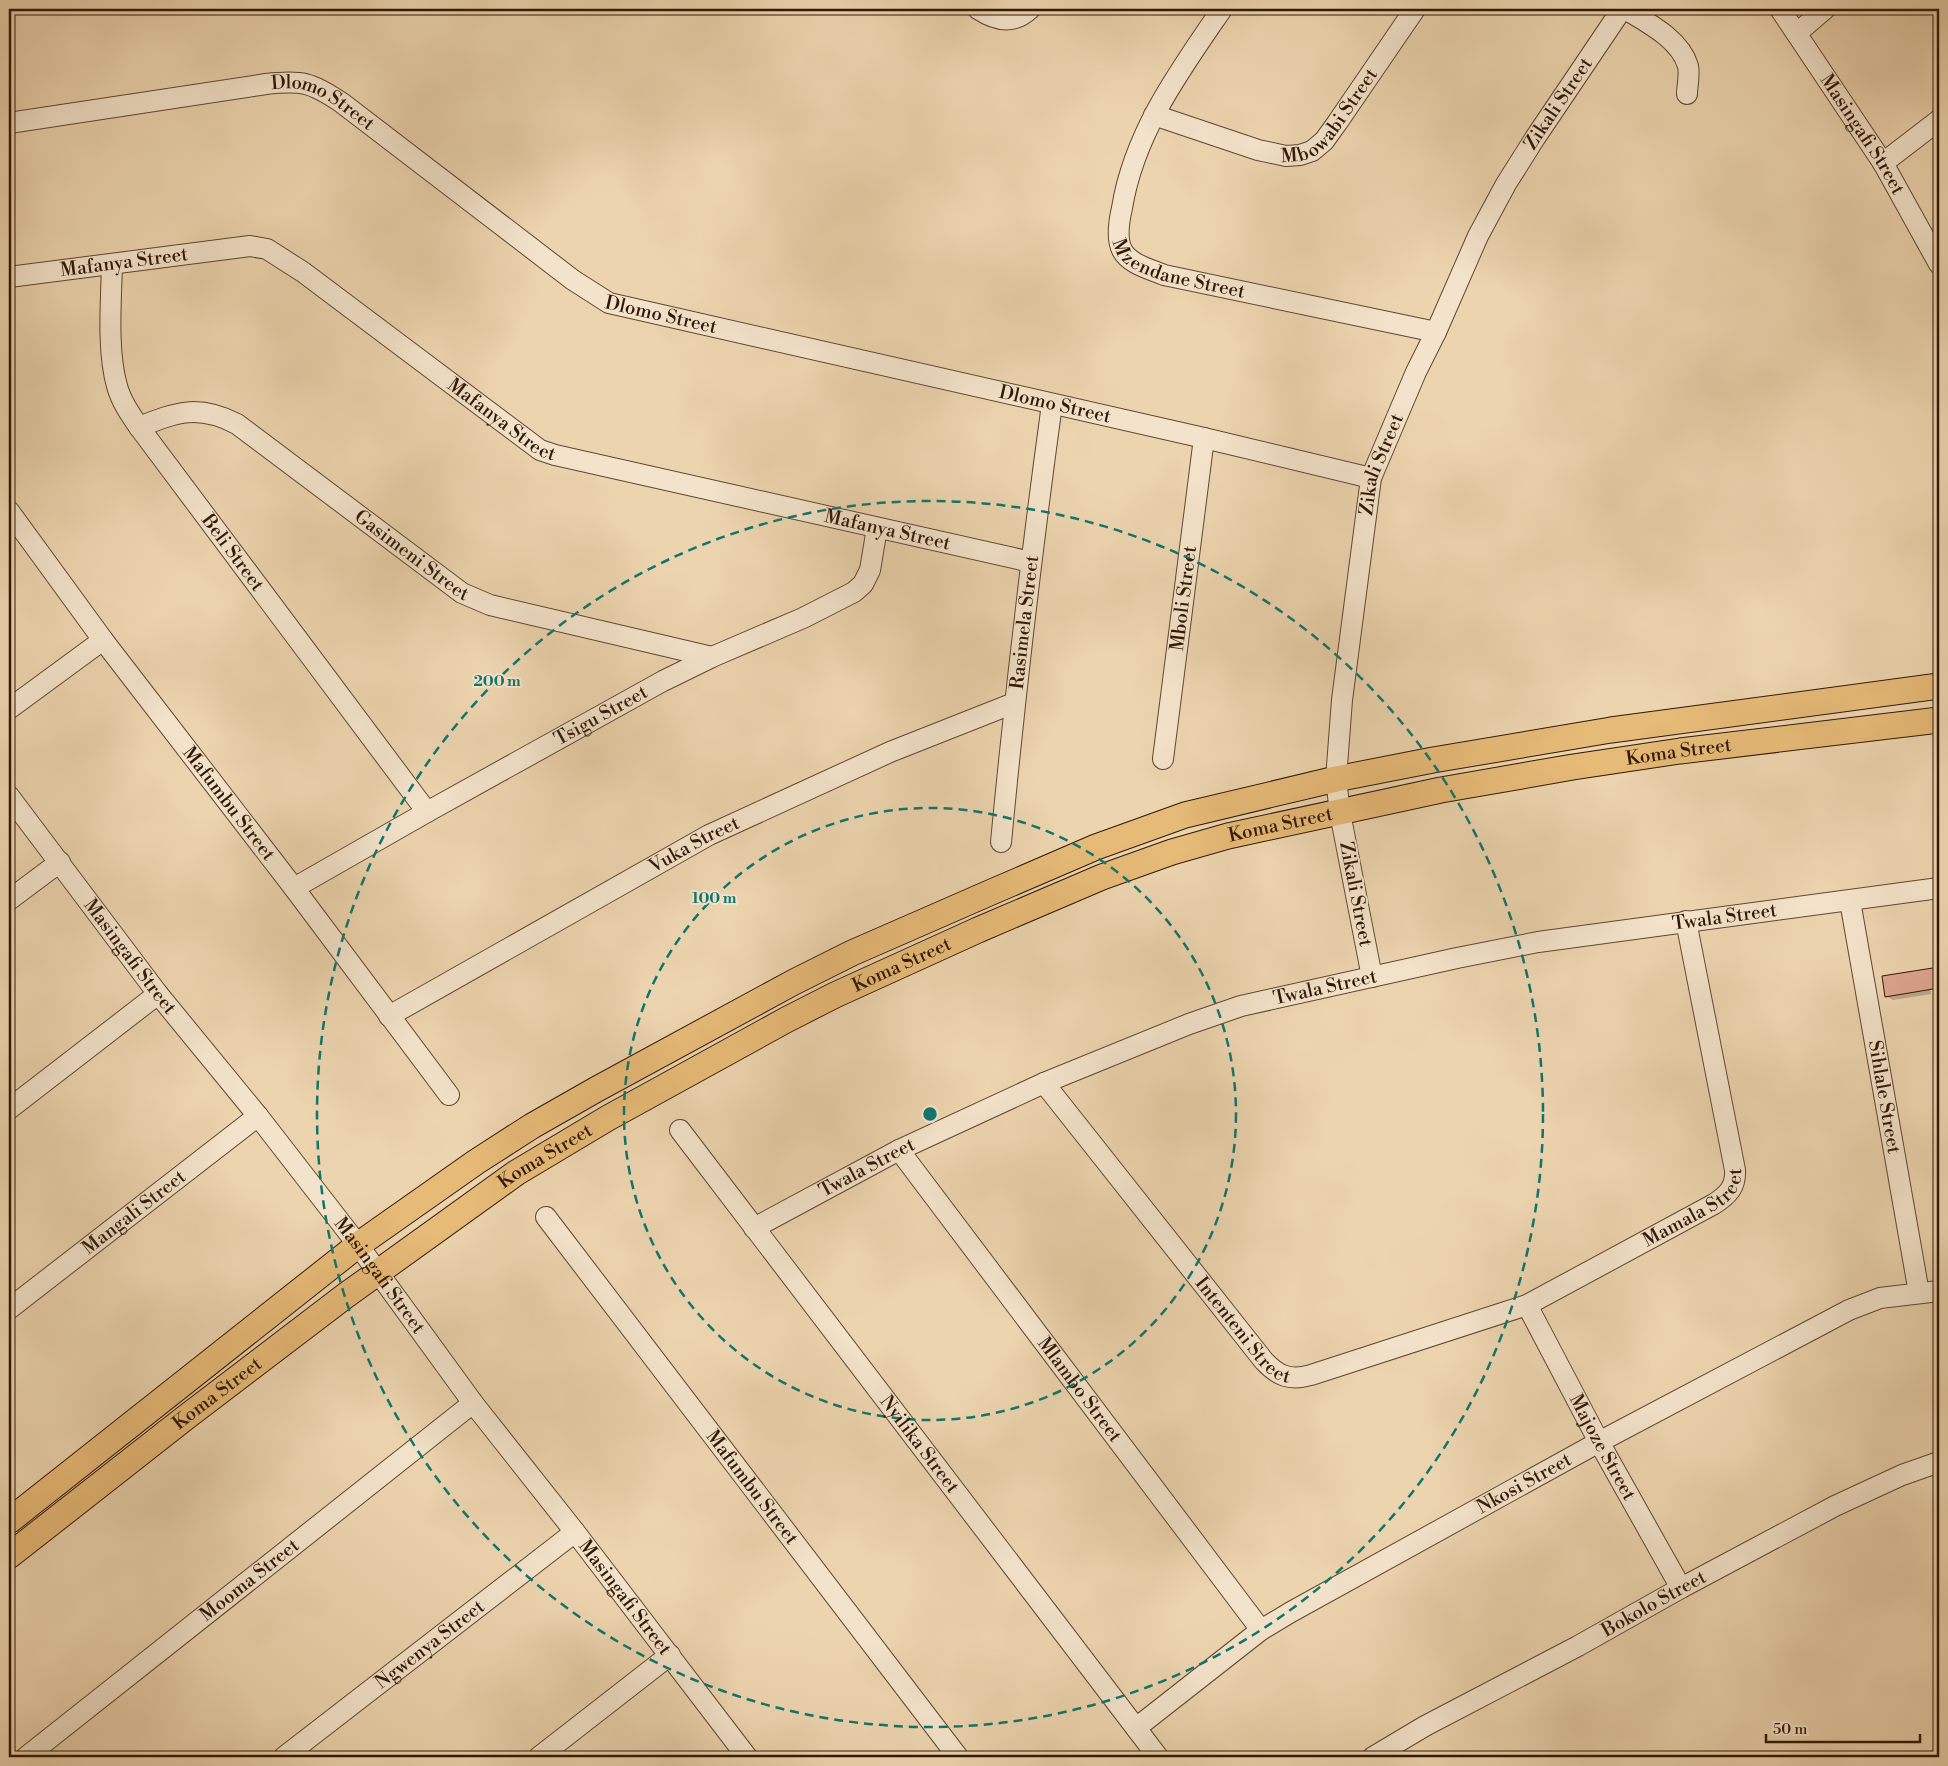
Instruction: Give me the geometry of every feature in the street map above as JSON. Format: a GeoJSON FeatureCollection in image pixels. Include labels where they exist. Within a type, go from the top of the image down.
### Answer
{"type":"FeatureCollection","features":[{"type":"Feature","properties":{"kind":"main road","name":"Koma Street"},"geometry":{"type":"LineString","coordinates":[[9,1520],[358,1245],[476,1162],[532,1126],[713,1025],[852,953],[1096,848],[1185,815],[1336,779],[1433,760],[1612,730],[1939,686]]}},
{"type":"Feature","properties":{"kind":"main road","name":"Koma Street"},"geometry":{"type":"LineString","coordinates":[[9,1556],[185,1418],[378,1273],[516,1173],[693,1070],[836,994],[987,926],[1102,877],[1163,855],[1228,836],[1441,790],[1573,767],[1690,750],[1939,720]]}},
{"type":"Feature","properties":{"kind":"street"},"geometry":{"type":"LineString","coordinates":[[978,9],[995,19],[1013,20],[1030,9]]}},
{"type":"Feature","properties":{"kind":"street","name":"Mzendane Street"},"geometry":{"type":"LineString","coordinates":[[1222,9],[1185,63],[1154,115],[1135,157],[1123,202],[1119,235],[1121,249],[1126,256],[1164,275],[1436,332]]}},
{"type":"Feature","properties":{"kind":"street","name":"Mbowabi Street"},"geometry":{"type":"LineString","coordinates":[[1154,115],[1258,150],[1286,156],[1300,155],[1312,151],[1324,141],[1415,9]]}},
{"type":"Feature","properties":{"kind":"street"},"geometry":{"type":"LineString","coordinates":[[1624,9],[1650,24],[1681,50],[1688,68],[1687,94]]}},
{"type":"Feature","properties":{"kind":"street","name":"Zikali Street"},"geometry":{"type":"LineString","coordinates":[[1372,977],[1340,812],[1336,779],[1342,700],[1371,478],[1416,372],[1436,332],[1478,236],[1506,184],[1559,101],[1624,9]]}},
{"type":"Feature","properties":{"kind":"street","name":"Masingafi Street"},"geometry":{"type":"LineString","coordinates":[[1780,9],[1883,163],[1939,264]]}},
{"type":"Feature","properties":{"kind":"street"},"geometry":{"type":"LineString","coordinates":[[1797,33],[1825,9]]}},
{"type":"Feature","properties":{"kind":"street","name":"Dlomo Street"},"geometry":{"type":"LineString","coordinates":[[9,122],[266,84],[302,82],[324,91],[342,102],[573,280],[609,303],[1204,438],[1371,478]]}},
{"type":"Feature","properties":{"kind":"street"},"geometry":{"type":"LineString","coordinates":[[1883,163],[1939,120]]}},
{"type":"Feature","properties":{"kind":"street","name":"Mafanya Street"},"geometry":{"type":"LineString","coordinates":[[9,277],[112,265],[223,248],[250,246],[267,249],[303,272],[540,450],[555,455],[1030,562]]}},
{"type":"Feature","properties":{"kind":"street","name":"Beli Street"},"geometry":{"type":"LineString","coordinates":[[112,265],[111,317],[114,376],[124,404],[138,427],[427,812]]}},
{"type":"Feature","properties":{"kind":"street","name":"Rasimela Street"},"geometry":{"type":"LineString","coordinates":[[1002,842],[1014,703],[1030,562],[1052,404]]}},
{"type":"Feature","properties":{"kind":"street","name":"Gasimeni Street"},"geometry":{"type":"LineString","coordinates":[[138,427],[164,417],[194,411],[220,416],[251,434],[389,539],[470,597],[490,605],[712,657]]}},
{"type":"Feature","properties":{"kind":"street","name":"Mboli Street"},"geometry":{"type":"LineString","coordinates":[[1164,758],[1204,438]]}},
{"type":"Feature","properties":{"kind":"street","name":"Mafumbu Street"},"geometry":{"type":"LineString","coordinates":[[9,511],[103,640],[294,888],[449,1095]]}},
{"type":"Feature","properties":{"kind":"street","name":"Tsigu Street"},"geometry":{"type":"LineString","coordinates":[[294,888],[638,695],[712,657],[803,618],[854,592],[863,584],[870,570],[878,528]]}},
{"type":"Feature","properties":{"kind":"street"},"geometry":{"type":"LineString","coordinates":[[9,709],[103,640]]}},
{"type":"Feature","properties":{"kind":"street","name":"Vuka Street"},"geometry":{"type":"LineString","coordinates":[[389,1016],[709,835],[890,752],[1014,703]]}},
{"type":"Feature","properties":{"kind":"street","name":"Masingafi Street"},"geometry":{"type":"LineString","coordinates":[[9,796],[158,994],[258,1116],[358,1245],[473,1403],[575,1532],[747,1757]]}},
{"type":"Feature","properties":{"kind":"street"},"geometry":{"type":"LineString","coordinates":[[9,900],[60,862]]}},
{"type":"Feature","properties":{"kind":"street","name":"Twala Street"},"geometry":{"type":"LineString","coordinates":[[754,1228],[899,1150],[1044,1083],[1226,1010],[1538,942],[1939,888]]}},
{"type":"Feature","properties":{"kind":"street","name":"Sihlale Street"},"geometry":{"type":"LineString","coordinates":[[1850,901],[1919,1293]]}},
{"type":"Feature","properties":{"kind":"street","name":"Mamala Street"},"geometry":{"type":"LineString","coordinates":[[1527,1305],[1714,1204],[1726,1196],[1733,1186],[1735,1170],[1686,921]]}},
{"type":"Feature","properties":{"kind":"street"},"geometry":{"type":"LineString","coordinates":[[9,1109],[158,994]]}},
{"type":"Feature","properties":{"kind":"street","name":"Intenteni Street"},"geometry":{"type":"LineString","coordinates":[[1044,1083],[1258,1354],[1277,1374],[1294,1378],[1311,1376],[1527,1305]]}},
{"type":"Feature","properties":{"kind":"street","name":"Mangali Street"},"geometry":{"type":"LineString","coordinates":[[9,1309],[258,1116]]}},
{"type":"Feature","properties":{"kind":"street","name":"Nyilika Street"},"geometry":{"type":"LineString","coordinates":[[680,1130],[1158,1757]]}},
{"type":"Feature","properties":{"kind":"street","name":"Mlambo Street"},"geometry":{"type":"LineString","coordinates":[[899,1150],[1261,1630]]}},
{"type":"Feature","properties":{"kind":"street","name":"Mafumbu Street"},"geometry":{"type":"LineString","coordinates":[[546,1217],[958,1757]]}},
{"type":"Feature","properties":{"kind":"street","name":"Nkosi Street"},"geometry":{"type":"LineString","coordinates":[[1136,1728],[1261,1630],[1599,1442],[1849,1310],[1880,1298],[1939,1291]]}},
{"type":"Feature","properties":{"kind":"street","name":"Majoze Street"},"geometry":{"type":"LineString","coordinates":[[1527,1305],[1599,1442],[1681,1588]]}},
{"type":"Feature","properties":{"kind":"street","name":"Mooma Street"},"geometry":{"type":"LineString","coordinates":[[26,1757],[473,1403]]}},
{"type":"Feature","properties":{"kind":"street","name":"Bokolo Street"},"geometry":{"type":"LineString","coordinates":[[1373,1757],[1425,1726],[1578,1646],[1681,1588],[1835,1506],[1902,1475],[1939,1462]]}},
{"type":"Feature","properties":{"kind":"street","name":"Ngwenya Street"},"geometry":{"type":"LineString","coordinates":[[284,1757],[575,1532]]}},
{"type":"Feature","properties":{"kind":"street"},"geometry":{"type":"LineString","coordinates":[[539,1757],[670,1655]]}},
{"type":"Feature","properties":{"kind":"building"},"geometry":{"type":"Polygon","coordinates":[[[1939,967],[1939,988],[1885,997],[1882,976],[1939,967]]]}}]}
